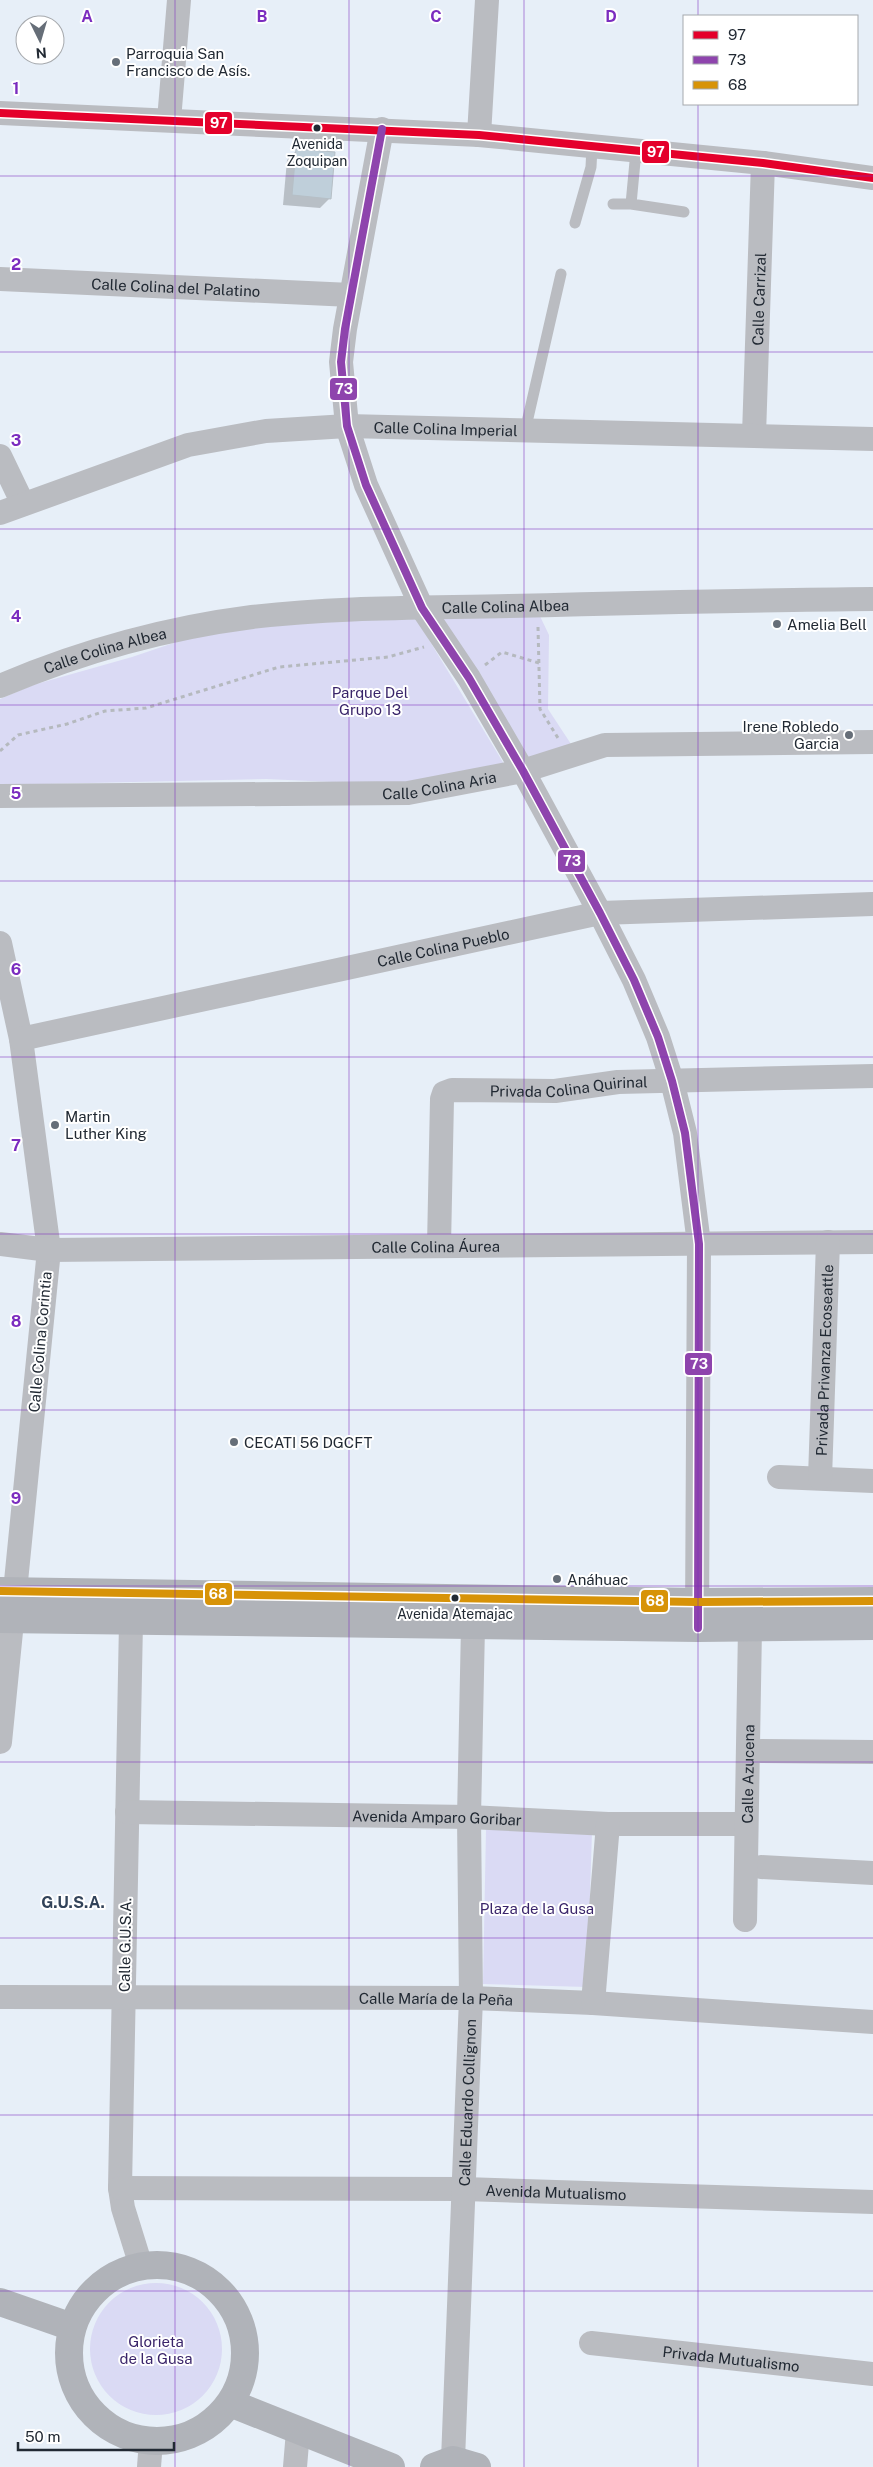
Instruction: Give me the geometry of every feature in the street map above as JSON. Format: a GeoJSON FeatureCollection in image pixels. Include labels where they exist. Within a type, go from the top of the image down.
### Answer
{"type":"FeatureCollection","features":[{"type":"Feature","properties":{"kind":"main road"},"geometry":{"type":"LineString","coordinates":[[8,1591],[698,1615],[750,1628],[873,1626]]}},
{"type":"Feature","properties":{"kind":"main road"},"geometry":{"type":"LineString","coordinates":[[7,1620],[473,1626],[698,1615],[873,1601]]}},
{"type":"Feature","properties":{"kind":"main road"},"geometry":{"type":"LineString","coordinates":[[141,2266],[171,2266],[199,2275],[223,2293],[239,2318],[246,2347],[243,2376],[230,2403],[215,2420],[196,2433],[174,2440],[150,2454],[125,2435],[102,2422],[84,2403],[72,2379],[68,2353],[72,2327],[82,2305],[98,2287],[118,2274],[141,2266]]}},
{"type":"Feature","properties":{"kind":"main road"},"geometry":{"type":"LineString","coordinates":[[0,2302],[72,2327]]}},
{"type":"Feature","properties":{"kind":"main road"},"geometry":{"type":"LineString","coordinates":[[230,2403],[391,2467]]}},
{"type":"Feature","properties":{"kind":"street"},"geometry":{"type":"LineString","coordinates":[[169,120],[179,0]]}},
{"type":"Feature","properties":{"kind":"street"},"geometry":{"type":"LineString","coordinates":[[479,135],[487,0]]}},
{"type":"Feature","properties":{"kind":"street"},"geometry":{"type":"LineString","coordinates":[[0,113],[382,129],[479,135],[636,152],[763,163],[873,178]]}},
{"type":"Feature","properties":{"kind":"street"},"geometry":{"type":"LineString","coordinates":[[382,129],[351,295],[341,362],[346,426],[366,485],[422,608],[469,678],[523,771],[600,913],[634,980],[658,1037],[672,1081],[685,1133],[699,1244],[698,1615]]}},
{"type":"Feature","properties":{"kind":"street","name":"Calle Carrizal"},"geometry":{"type":"LineString","coordinates":[[754,435],[763,163]]}},
{"type":"Feature","properties":{"kind":"street","name":"Calle Colina del Palatino"},"geometry":{"type":"LineString","coordinates":[[0,279],[351,295]]}},
{"type":"Feature","properties":{"kind":"street","name":"Calle Colina Imperial"},"geometry":{"type":"LineString","coordinates":[[0,513],[188,445],[266,431],[346,426],[873,439]]}},
{"type":"Feature","properties":{"kind":"street"},"geometry":{"type":"LineString","coordinates":[[0,456],[23,504]]}},
{"type":"Feature","properties":{"kind":"street","name":"Calle Colina Albea"},"geometry":{"type":"LineString","coordinates":[[0,686],[52,664],[164,632],[252,617],[350,610],[730,600],[873,599]]}},
{"type":"Feature","properties":{"kind":"street","name":"Calle Colina Aria"},"geometry":{"type":"LineString","coordinates":[[0,796],[408,793],[523,771],[605,745],[873,742]]}},
{"type":"Feature","properties":{"kind":"street","name":"Calle Colina Pueblo"},"geometry":{"type":"LineString","coordinates":[[21,1039],[600,913],[873,904]]}},
{"type":"Feature","properties":{"kind":"street","name":"Calle Colina Corintia"},"geometry":{"type":"LineString","coordinates":[[0,943],[21,1039],[49,1250],[8,1591],[0,1742]]}},
{"type":"Feature","properties":{"kind":"street","name":"Privada Colina Quirinal"},"geometry":{"type":"LineString","coordinates":[[439,1246],[442,1099],[444,1093],[452,1090],[555,1091],[618,1082],[873,1076]]}},
{"type":"Feature","properties":{"kind":"street","name":"Privada Privanza Ecoseattle"},"geometry":{"type":"LineString","coordinates":[[820,1478],[828,1242]]}},
{"type":"Feature","properties":{"kind":"street","name":"Calle Colina Áurea"},"geometry":{"type":"LineString","coordinates":[[0,1244],[49,1250],[873,1242]]}},
{"type":"Feature","properties":{"kind":"street"},"geometry":{"type":"LineString","coordinates":[[779,1477],[873,1481]]}},
{"type":"Feature","properties":{"kind":"street","name":"Calle G.U.S.A."},"geometry":{"type":"LineString","coordinates":[[131,1622],[120,2188],[123,2208],[141,2266]]}},
{"type":"Feature","properties":{"kind":"street","name":"Calle Eduardo Collignon"},"geometry":{"type":"LineString","coordinates":[[454,2465],[471,1998],[469,1817],[473,1626]]}},
{"type":"Feature","properties":{"kind":"street","name":"Calle Azucena"},"geometry":{"type":"LineString","coordinates":[[746,1920],[745,1824],[750,1628]]}},
{"type":"Feature","properties":{"kind":"street"},"geometry":{"type":"LineString","coordinates":[[762,1751],[873,1752]]}},
{"type":"Feature","properties":{"kind":"street","name":"Avenida Amparo Goribar"},"geometry":{"type":"LineString","coordinates":[[128,1812],[469,1817],[608,1824],[745,1824]]}},
{"type":"Feature","properties":{"kind":"street"},"geometry":{"type":"LineString","coordinates":[[593,2003],[608,1824]]}},
{"type":"Feature","properties":{"kind":"street"},"geometry":{"type":"LineString","coordinates":[[761,1867],[873,1872]]}},
{"type":"Feature","properties":{"kind":"street","name":"Calle María de la Peña"},"geometry":{"type":"LineString","coordinates":[[0,1997],[471,1998],[593,2003],[873,2022]]}},
{"type":"Feature","properties":{"kind":"street","name":"Avenida Mutualismo"},"geometry":{"type":"LineString","coordinates":[[120,2188],[464,2189],[873,2202]]}},
{"type":"Feature","properties":{"kind":"street","name":"Privada Mutualismo"},"geometry":{"type":"LineString","coordinates":[[590,2343],[873,2374]]}},
{"type":"Feature","properties":{"kind":"street"},"geometry":{"type":"LineString","coordinates":[[295,2467],[298,2431]]}},
{"type":"Feature","properties":{"kind":"lane"},"geometry":{"type":"LineString","coordinates":[[575,223],[591,166],[592,147]]}},
{"type":"Feature","properties":{"kind":"lane"},"geometry":{"type":"LineString","coordinates":[[631,204],[636,152]]}},
{"type":"Feature","properties":{"kind":"lane"},"geometry":{"type":"LineString","coordinates":[[613,204],[631,204],[684,212]]}},
{"type":"Feature","properties":{"kind":"lane"},"geometry":{"type":"LineString","coordinates":[[525,431],[561,274]]}},
{"type":"Feature","properties":{"kind":"path"},"geometry":{"type":"LineString","coordinates":[[538,620],[540,709],[559,739]]}},
{"type":"Feature","properties":{"kind":"path"},"geometry":{"type":"LineString","coordinates":[[0,751],[18,735],[67,724],[105,711],[146,708],[279,667],[388,657],[432,645]]}},
{"type":"Feature","properties":{"kind":"path"},"geometry":{"type":"LineString","coordinates":[[469,678],[502,652],[538,663]]}},
{"type":"Feature","properties":{"kind":"green space"},"geometry":{"type":"Polygon","coordinates":[[[538,612],[549,635],[548,709],[571,744],[528,761],[440,614],[538,612]]]}},
{"type":"Feature","properties":{"kind":"green space","name":"Parque Del Grupo 13"},"geometry":{"type":"Polygon","coordinates":[[[414,615],[504,764],[399,785],[266,779],[0,785],[0,699],[33,685],[132,657],[209,631],[414,615]]]}},
{"type":"Feature","properties":{"kind":"green space","name":"Plaza de la Gusa"},"geometry":{"type":"Polygon","coordinates":[[[486,1829],[592,1832],[587,1987],[483,1984],[486,1829]]]}},
{"type":"Feature","properties":{"kind":"green space","name":"Glorieta de la Gusa"},"geometry":{"type":"Polygon","coordinates":[[[156,2283],[169,2284],[181,2288],[203,2302],[217,2324],[221,2336],[221,2362],[217,2374],[203,2396],[181,2410],[169,2414],[156,2415],[143,2414],[131,2410],[109,2396],[95,2374],[91,2362],[90,2349],[91,2336],[95,2324],[109,2302],[131,2288],[143,2284],[156,2283]]]}},
{"type":"Feature","properties":{"kind":"building"},"geometry":{"type":"Polygon","coordinates":[[[296,149],[335,152],[331,199],[292,195],[296,149]]]}},
{"type":"Feature","properties":{"kind":"transit line","name":"97"},"geometry":{"type":"LineString","coordinates":[[0,113],[479,135],[763,163],[873,178]]}},
{"type":"Feature","properties":{"kind":"transit line","name":"73"},"geometry":{"type":"LineString","coordinates":[[382,129],[345,329],[341,362],[347,426],[366,485],[422,608],[469,678],[523,771],[600,913],[634,980],[658,1037],[672,1081],[685,1133],[699,1244],[698,1628]]}},
{"type":"Feature","properties":{"kind":"transit line","name":"68"},"geometry":{"type":"LineString","coordinates":[[0,1591],[698,1602],[873,1601]]}},
{"type":"Feature","properties":{"kind":"place","name":"Parroquia San Francisco de Asís."},"geometry":{"type":"Point","coordinates":[116,62]}},
{"type":"Feature","properties":{"kind":"place","name":"Avenida Zoquipan"},"geometry":{"type":"Point","coordinates":[317,128]}},
{"type":"Feature","properties":{"kind":"place","name":"Amelia Bell"},"geometry":{"type":"Point","coordinates":[777,624]}},
{"type":"Feature","properties":{"kind":"place","name":"Irene Robledo Garcia"},"geometry":{"type":"Point","coordinates":[849,735]}},
{"type":"Feature","properties":{"kind":"place","name":"Martin Luther King"},"geometry":{"type":"Point","coordinates":[55,1125]}},
{"type":"Feature","properties":{"kind":"place","name":"CECATI 56 DGCFT"},"geometry":{"type":"Point","coordinates":[234,1442]}},
{"type":"Feature","properties":{"kind":"place","name":"Anáhuac"},"geometry":{"type":"Point","coordinates":[557,1579]}},
{"type":"Feature","properties":{"kind":"place","name":"Avenida Atemajac"},"geometry":{"type":"Point","coordinates":[455,1598]}},
{"type":"Feature","properties":{"kind":"district","name":"G.U.S.A."},"geometry":{"type":"Point","coordinates":[73,1902]}}]}
